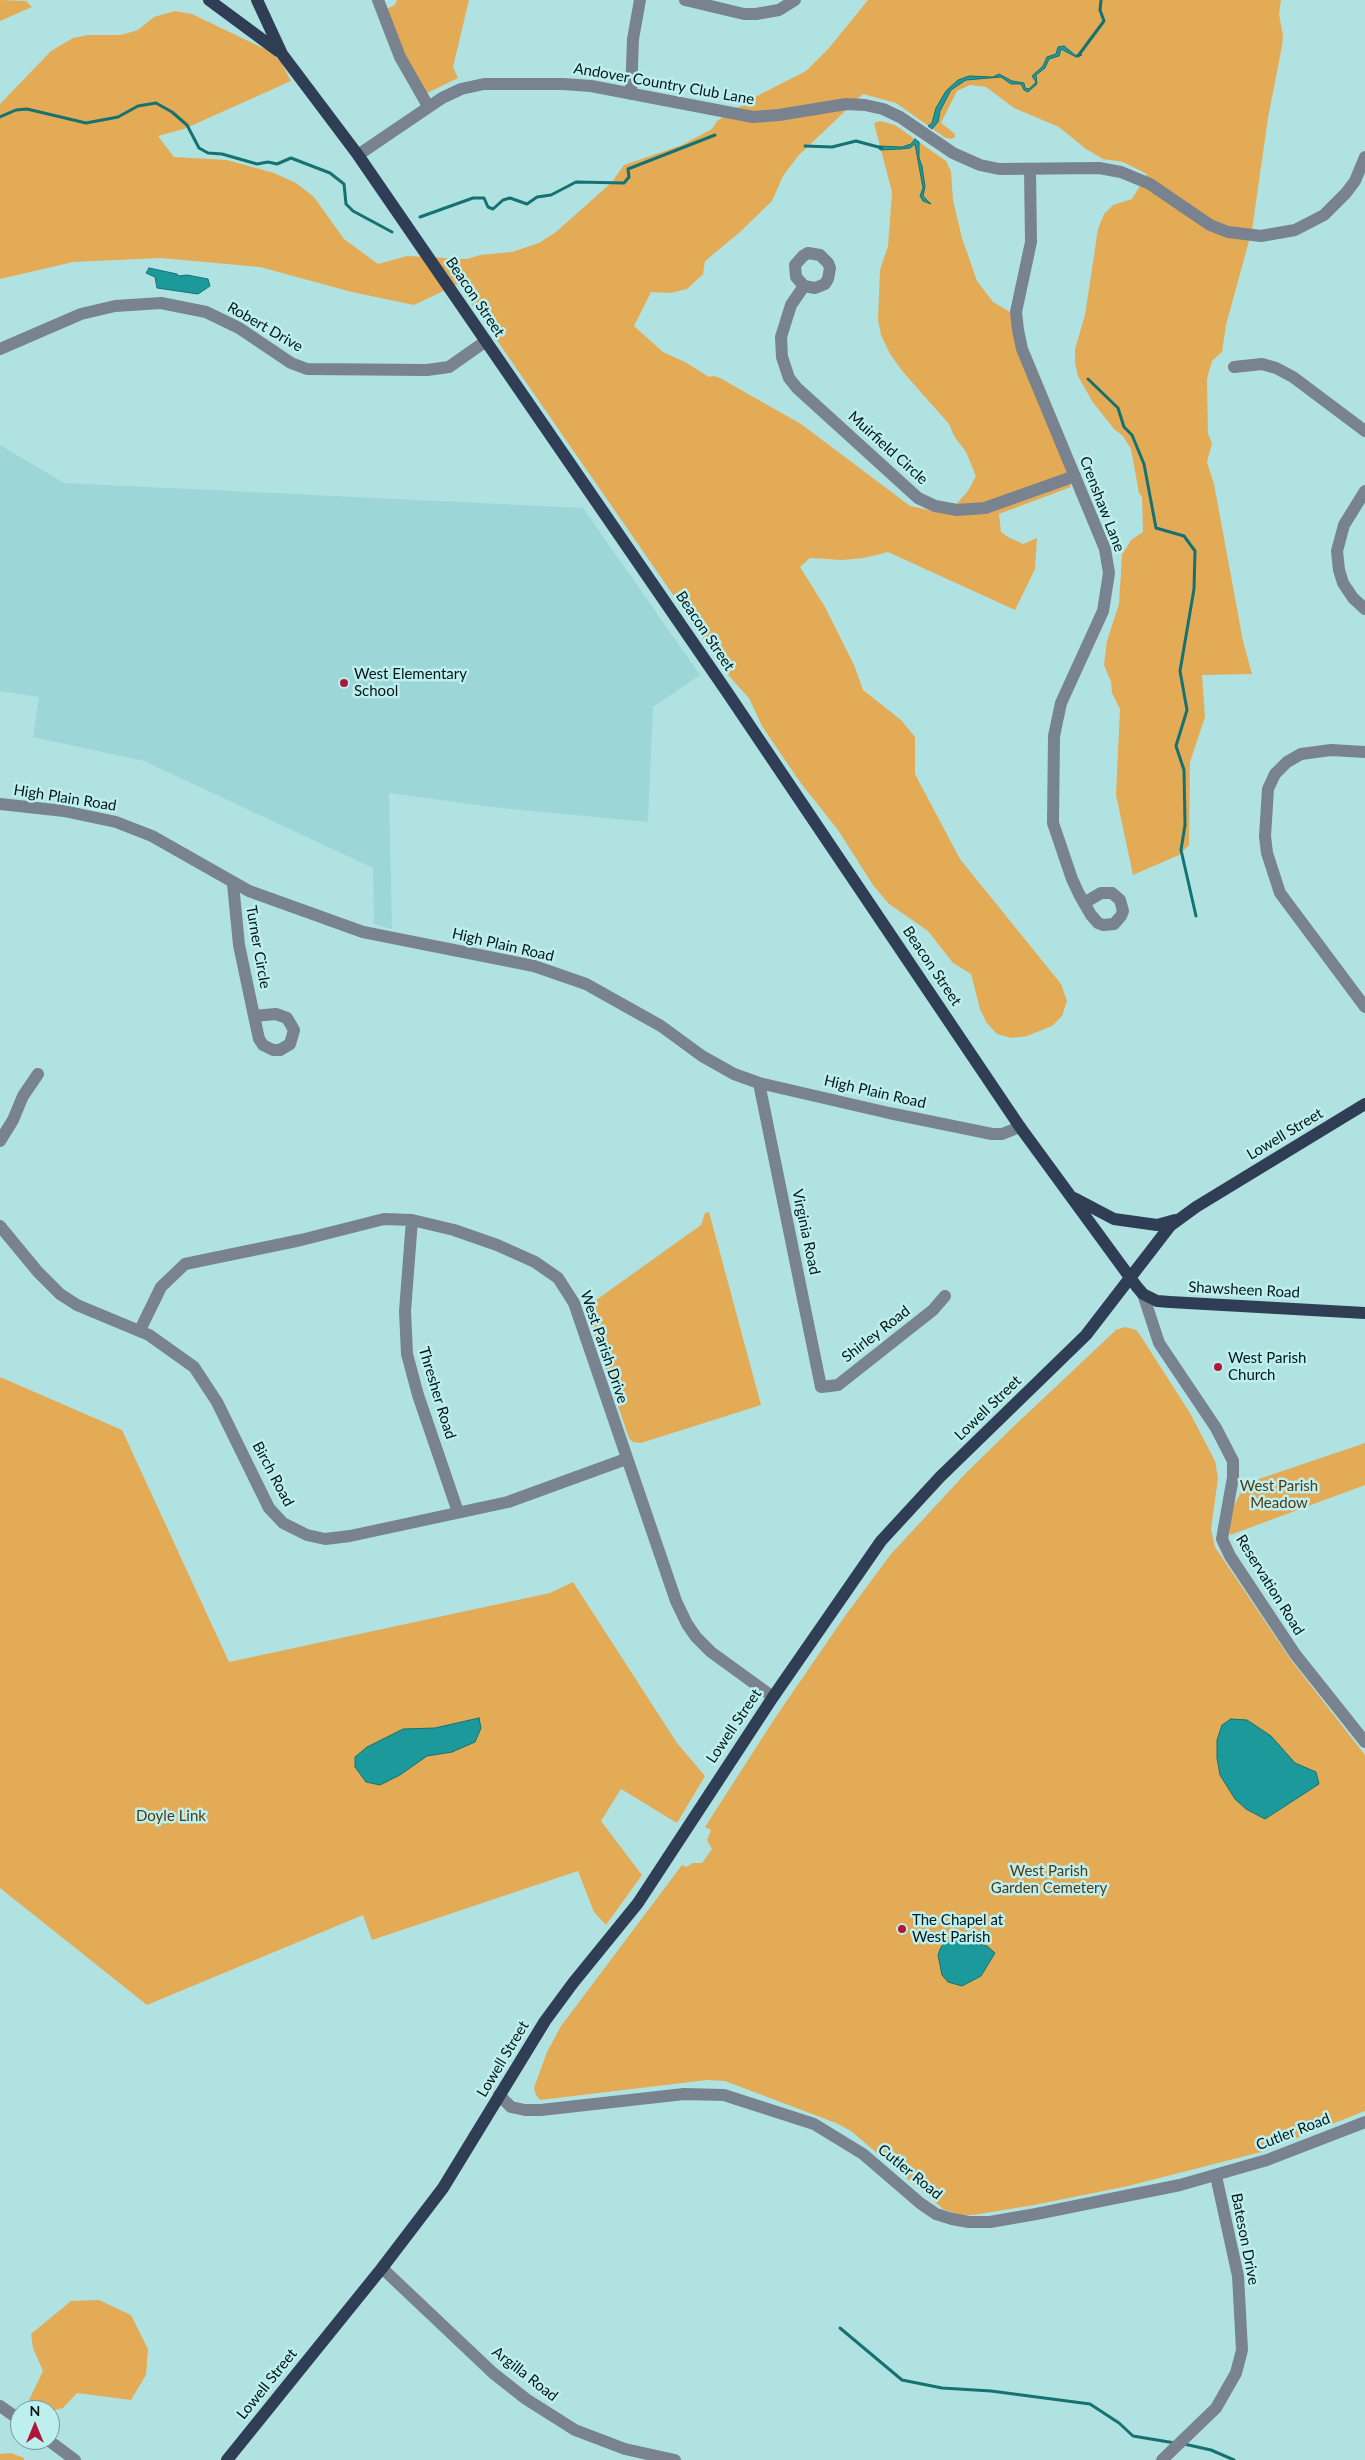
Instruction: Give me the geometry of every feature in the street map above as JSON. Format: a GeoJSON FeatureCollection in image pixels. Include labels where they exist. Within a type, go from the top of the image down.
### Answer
{"type":"FeatureCollection","features":[{"type":"Feature","properties":{"kind":"main road"},"geometry":{"type":"LineString","coordinates":[[209,0],[282,54]]}},
{"type":"Feature","properties":{"kind":"main road","name":"Beacon Street"},"geometry":{"type":"LineString","coordinates":[[257,0],[282,54],[358,155],[733,700],[1020,1127],[1130,1278]]}},
{"type":"Feature","properties":{"kind":"main road","name":"Lowell Street"},"geometry":{"type":"LineString","coordinates":[[226,2460],[382,2268],[447,2182],[545,2021],[573,1983],[638,1903],[773,1697],[864,1565],[897,1522],[940,1477],[1086,1335],[1150,1249],[1170,1226],[1184,1215],[1365,1104]]}},
{"type":"Feature","properties":{"kind":"main road"},"geometry":{"type":"LineString","coordinates":[[1069,1196],[1114,1219],[1140,1224],[1158,1225],[1184,1215]]}},
{"type":"Feature","properties":{"kind":"main road"},"geometry":{"type":"LineString","coordinates":[[1130,1278],[1143,1294]]}},
{"type":"Feature","properties":{"kind":"main road","name":"Shawsheen Road"},"geometry":{"type":"LineString","coordinates":[[1143,1294],[1157,1301],[1365,1313]]}},
{"type":"Feature","properties":{"kind":"street"},"geometry":{"type":"LineString","coordinates":[[378,0],[400,57],[428,106]]}},
{"type":"Feature","properties":{"kind":"street"},"geometry":{"type":"LineString","coordinates":[[631,94],[633,39],[640,0]]}},
{"type":"Feature","properties":{"kind":"street"},"geometry":{"type":"LineString","coordinates":[[685,0],[744,14],[780,10],[796,0]]}},
{"type":"Feature","properties":{"kind":"street","name":"Andover Country Club Lane"},"geometry":{"type":"LineString","coordinates":[[358,155],[428,106],[461,89],[495,83],[577,85],[753,117],[779,115],[846,104],[874,106],[900,117],[944,148],[971,162],[999,169],[1099,168],[1121,172],[1150,184],[1210,225],[1228,232],[1261,236],[1295,230],[1324,215],[1355,181],[1365,157]]}},
{"type":"Feature","properties":{"kind":"street","name":"Crenshaw Lane"},"geometry":{"type":"LineString","coordinates":[[1030,169],[1031,242],[1016,312],[1018,330],[1022,349],[1105,550],[1108,573],[1103,611],[1060,703],[1054,736],[1053,823],[1065,862],[1084,904]]}},
{"type":"Feature","properties":{"kind":"street","name":"Muirfield Circle"},"geometry":{"type":"LineString","coordinates":[[804,286],[791,305],[780,337],[782,357],[789,378],[797,388],[918,498],[936,506],[958,510],[984,508],[1075,476]]}},
{"type":"Feature","properties":{"kind":"street","name":"Robert Drive"},"geometry":{"type":"LineString","coordinates":[[0,349],[81,314],[115,306],[161,304],[206,312],[238,328],[290,363],[307,369],[427,370],[449,367],[486,341]]}},
{"type":"Feature","properties":{"kind":"street"},"geometry":{"type":"LineString","coordinates":[[1234,367],[1262,364],[1276,368],[1293,378],[1365,431]]}},
{"type":"Feature","properties":{"kind":"street"},"geometry":{"type":"LineString","coordinates":[[1365,491],[1342,529],[1337,556],[1343,583],[1353,598],[1365,609]]}},
{"type":"Feature","properties":{"kind":"street"},"geometry":{"type":"LineString","coordinates":[[1365,752],[1331,750],[1301,754],[1287,762],[1275,774],[1268,789],[1264,836],[1267,853],[1280,893],[1365,1007]]}},
{"type":"Feature","properties":{"kind":"street","name":"High Plain Road"},"geometry":{"type":"LineString","coordinates":[[0,804],[90,815],[134,828],[181,852],[233,884],[265,898],[363,932],[534,966],[586,984],[661,1026],[702,1056],[734,1074],[758,1083],[992,1134],[1002,1134],[1020,1127]]}},
{"type":"Feature","properties":{"kind":"street","name":"Turner Circle"},"geometry":{"type":"LineString","coordinates":[[233,884],[237,933],[254,1016]]}},
{"type":"Feature","properties":{"kind":"street"},"geometry":{"type":"LineString","coordinates":[[0,1141],[13,1120],[23,1096],[38,1074]]}},
{"type":"Feature","properties":{"kind":"street","name":"Virginia Road"},"geometry":{"type":"LineString","coordinates":[[758,1083],[821,1388]]}},
{"type":"Feature","properties":{"kind":"street","name":"West Parish Drive"},"geometry":{"type":"LineString","coordinates":[[140,1330],[161,1287],[185,1264],[302,1240],[384,1220],[412,1220],[454,1230],[497,1245],[541,1266],[565,1286],[576,1308],[626,1459],[676,1600],[687,1624],[696,1637],[711,1652],[773,1697]]}},
{"type":"Feature","properties":{"kind":"street","name":"Thresher Road"},"geometry":{"type":"LineString","coordinates":[[412,1220],[405,1311],[407,1354],[418,1395],[458,1512]]}},
{"type":"Feature","properties":{"kind":"street","name":"Birch Road"},"geometry":{"type":"LineString","coordinates":[[0,1226],[38,1272],[60,1294],[78,1305],[140,1330],[182,1357],[202,1377],[232,1432],[269,1508],[283,1523],[291,1528],[321,1538],[338,1538],[532,1494],[626,1459]]}},
{"type":"Feature","properties":{"kind":"street","name":"Reservation Road"},"geometry":{"type":"LineString","coordinates":[[1143,1294],[1159,1343],[1216,1428],[1233,1461],[1233,1477],[1222,1539],[1230,1556],[1295,1654],[1365,1742]]}},
{"type":"Feature","properties":{"kind":"street","name":"Shirley Road"},"geometry":{"type":"LineString","coordinates":[[821,1388],[838,1385],[932,1310],[945,1296]]}},
{"type":"Feature","properties":{"kind":"street","name":"Cutler Road"},"geometry":{"type":"LineString","coordinates":[[499,2095],[511,2107],[525,2110],[541,2110],[684,2094],[724,2095],[814,2124],[863,2154],[920,2203],[936,2214],[952,2220],[969,2222],[990,2222],[1036,2214],[1216,2176],[1267,2160],[1365,2122]]}},
{"type":"Feature","properties":{"kind":"street","name":"Bateson Drive"},"geometry":{"type":"LineString","coordinates":[[1162,2460],[1216,2408],[1236,2373],[1242,2350],[1238,2276],[1216,2176]]}},
{"type":"Feature","properties":{"kind":"street","name":"Argilla Road"},"geometry":{"type":"LineString","coordinates":[[382,2268],[493,2373],[526,2399],[575,2430],[625,2449],[675,2460]]}},
{"type":"Feature","properties":{"kind":"street"},"geometry":{"type":"LineString","coordinates":[[60,2449],[76,2460]]}},
{"type":"Feature","properties":{"kind":"shaded area","name":"West Elementary School"},"geometry":{"type":"Polygon","coordinates":[[[0,445],[64,483],[583,508],[700,675],[653,707],[648,822],[500,808],[389,793],[392,929],[374,924],[373,868],[144,761],[33,737],[39,697],[0,691],[0,445]]]}},
{"type":"Feature","properties":{"kind":"green space"},"geometry":{"type":"Polygon","coordinates":[[[0,0],[26,1],[32,7],[0,21],[0,0]]]}},
{"type":"Feature","properties":{"kind":"green space"},"geometry":{"type":"Polygon","coordinates":[[[397,0],[469,0],[453,67],[458,78],[427,93],[419,87],[384,10],[395,5],[397,0]]]}},
{"type":"Feature","properties":{"kind":"green space"},"geometry":{"type":"Polygon","coordinates":[[[868,0],[1281,0],[1279,14],[1283,36],[1282,46],[1268,118],[1252,230],[1226,325],[1222,352],[1212,361],[1207,379],[1208,434],[1212,443],[1207,462],[1214,484],[1243,641],[1252,674],[1202,675],[1205,717],[1190,762],[1189,845],[1179,855],[1133,875],[1116,795],[1120,709],[1112,693],[1111,682],[1104,665],[1107,641],[1119,604],[1122,555],[1131,540],[1143,532],[1142,497],[1139,493],[1131,449],[1123,436],[1114,429],[1092,401],[1078,376],[1075,363],[1075,349],[1085,315],[1098,229],[1104,214],[1113,205],[1132,199],[1147,174],[1123,162],[1103,159],[1086,149],[1059,127],[1014,108],[986,87],[970,85],[957,91],[941,123],[955,134],[955,137],[951,139],[944,137],[896,103],[863,94],[798,156],[783,176],[772,201],[740,232],[705,261],[703,274],[687,289],[670,293],[651,292],[634,326],[663,352],[685,362],[709,377],[720,378],[801,424],[910,506],[947,514],[968,491],[976,476],[966,452],[954,436],[949,424],[903,372],[890,354],[881,335],[878,320],[880,270],[888,246],[892,192],[874,123],[880,121],[895,125],[946,161],[951,171],[953,200],[962,238],[977,281],[993,302],[1010,312],[1063,459],[1071,487],[999,514],[1001,532],[1008,537],[1023,544],[1037,538],[1035,569],[1015,610],[888,552],[864,558],[842,560],[810,558],[800,567],[825,607],[854,665],[863,690],[901,720],[915,737],[915,774],[960,859],[1061,984],[1067,1001],[1062,1016],[1052,1026],[1027,1036],[1012,1038],[997,1034],[986,1022],[980,1009],[971,974],[953,963],[928,931],[889,904],[873,885],[838,830],[800,782],[762,726],[749,698],[730,677],[458,284],[414,305],[352,292],[260,267],[161,258],[73,262],[0,279],[0,104],[51,51],[73,38],[88,35],[121,35],[138,30],[154,17],[175,11],[192,14],[269,51],[281,62],[291,81],[184,129],[158,136],[174,157],[227,160],[274,173],[296,183],[314,197],[344,239],[378,264],[407,256],[467,259],[480,255],[512,252],[539,243],[556,232],[612,182],[624,165],[682,145],[712,129],[717,121],[757,96],[806,71],[829,48],[868,0]]]}},
{"type":"Feature","properties":{"kind":"green space"},"geometry":{"type":"Polygon","coordinates":[[[709,1212],[761,1405],[641,1443],[633,1442],[629,1438],[585,1308],[701,1225],[705,1213],[709,1212]]]}},
{"type":"Feature","properties":{"kind":"green space","name":"West Parish Garden Cemetery"},"geometry":{"type":"Polygon","coordinates":[[[1125,1327],[1136,1330],[1140,1335],[1190,1413],[1215,1461],[1218,1478],[1211,1529],[1215,1547],[1291,1660],[1365,1755],[1365,2111],[1261,2152],[1128,2186],[1034,2205],[973,2215],[959,2215],[943,2209],[851,2131],[836,2123],[725,2081],[707,2080],[540,2100],[534,2088],[547,2052],[561,2026],[682,1865],[686,1867],[693,1863],[702,1863],[712,1849],[707,1840],[711,1830],[705,1827],[775,1718],[845,1616],[891,1554],[966,1473],[1013,1427],[1116,1330],[1125,1327]]]}},
{"type":"Feature","properties":{"kind":"green space","name":"Doyle Link"},"geometry":{"type":"Polygon","coordinates":[[[0,1377],[122,1430],[229,1662],[550,1593],[573,1582],[677,1743],[705,1776],[677,1823],[621,1789],[601,1821],[642,1875],[606,1925],[594,1912],[578,1871],[372,1940],[363,1915],[147,2005],[0,1888],[0,1377]]]}},
{"type":"Feature","properties":{"kind":"green space","name":"West Parish Meadow"},"geometry":{"type":"Polygon","coordinates":[[[1365,1443],[1365,1485],[1230,1535],[1229,1526],[1232,1509],[1240,1494],[1252,1483],[1365,1443]]]}},
{"type":"Feature","properties":{"kind":"green space"},"geometry":{"type":"Polygon","coordinates":[[[99,2300],[131,2315],[148,2349],[146,2375],[131,2400],[77,2393],[63,2408],[60,2409],[60,2400],[29,2400],[43,2371],[33,2348],[31,2334],[71,2301],[99,2300]]]}},
{"type":"Feature","properties":{"kind":"green space"},"geometry":{"type":"Polygon","coordinates":[[[11,2453],[24,2458],[24,2460],[0,2460],[0,2454],[11,2453]]]}},
{"type":"Feature","properties":{"kind":"water"},"geometry":{"type":"Polygon","coordinates":[[[1064,46],[1075,55],[1082,55],[1076,57],[1061,49],[1059,56],[1049,59],[1045,68],[1036,75],[1037,84],[1028,92],[1024,90],[1021,84],[1011,84],[1001,77],[966,80],[951,90],[940,111],[938,122],[932,129],[928,126],[932,123],[936,108],[946,91],[958,80],[969,76],[993,77],[999,74],[1012,81],[1024,83],[1025,88],[1029,89],[1036,82],[1032,76],[1043,66],[1047,57],[1056,54],[1058,47],[1064,46]]]}},
{"type":"Feature","properties":{"kind":"water"},"geometry":{"type":"Polygon","coordinates":[[[915,139],[919,142],[919,158],[925,187],[923,196],[931,204],[923,201],[920,196],[923,188],[915,144],[910,148],[901,149],[880,150],[878,146],[902,147],[911,144],[915,139]]]}},
{"type":"Feature","properties":{"kind":"water"},"geometry":{"type":"Polygon","coordinates":[[[149,268],[179,276],[187,275],[208,279],[210,286],[198,294],[157,288],[155,277],[146,273],[149,268]]]}},
{"type":"Feature","properties":{"kind":"water"},"geometry":{"type":"Polygon","coordinates":[[[479,1718],[481,1728],[475,1742],[452,1752],[427,1756],[400,1775],[380,1785],[366,1782],[355,1767],[355,1757],[367,1747],[403,1729],[435,1728],[479,1718]]]}},
{"type":"Feature","properties":{"kind":"water"},"geometry":{"type":"Polygon","coordinates":[[[1231,1719],[1247,1720],[1271,1736],[1295,1763],[1316,1772],[1319,1784],[1265,1819],[1246,1809],[1235,1799],[1220,1775],[1217,1758],[1217,1740],[1222,1725],[1231,1719]]]}},
{"type":"Feature","properties":{"kind":"water"},"geometry":{"type":"Polygon","coordinates":[[[960,1939],[987,1946],[995,1953],[981,1976],[962,1986],[948,1982],[942,1975],[938,1955],[941,1947],[947,1941],[960,1939]]]}},
{"type":"Feature","properties":{"kind":"waterway"},"geometry":{"type":"LineString","coordinates":[[1078,56],[1104,21],[1100,10],[1101,0]]}},
{"type":"Feature","properties":{"kind":"waterway"},"geometry":{"type":"LineString","coordinates":[[0,117],[16,110],[27,109],[86,123],[118,117],[138,106],[156,103],[172,112],[187,125],[199,148],[208,153],[222,154],[257,164],[268,162],[277,164],[291,158],[330,173],[344,184],[346,204],[353,211],[392,232]]}},
{"type":"Feature","properties":{"kind":"waterway"},"geometry":{"type":"LineString","coordinates":[[420,217],[473,198],[484,198],[488,207],[493,209],[503,200],[510,198],[527,204],[537,197],[551,195],[576,182],[624,183],[629,177],[628,169],[715,135]]}},
{"type":"Feature","properties":{"kind":"waterway"},"geometry":{"type":"LineString","coordinates":[[805,146],[832,147],[856,141],[882,148]]}},
{"type":"Feature","properties":{"kind":"waterway"},"geometry":{"type":"LineString","coordinates":[[1088,379],[1118,408],[1124,427],[1132,435],[1144,464],[1156,528],[1184,536],[1195,551],[1194,589],[1180,671],[1187,710],[1176,746],[1184,770],[1185,825],[1181,850],[1196,916]]}},
{"type":"Feature","properties":{"kind":"waterway"},"geometry":{"type":"LineString","coordinates":[[840,2328],[902,2380],[942,2388],[991,2391],[1090,2404],[1119,2423],[1133,2436],[1175,2443]]}},
{"type":"Feature","properties":{"kind":"waterway"},"geometry":{"type":"LineString","coordinates":[[1184,2444],[1211,2450],[1234,2460]]}},
{"type":"Feature","properties":{"kind":"place","name":"West Elementary School"},"geometry":{"type":"Point","coordinates":[344,683]}},
{"type":"Feature","properties":{"kind":"place","name":"West Parish Church"},"geometry":{"type":"Point","coordinates":[1218,1367]}},
{"type":"Feature","properties":{"kind":"place","name":"The Chapel at West Parish"},"geometry":{"type":"Point","coordinates":[902,1929]}}]}
